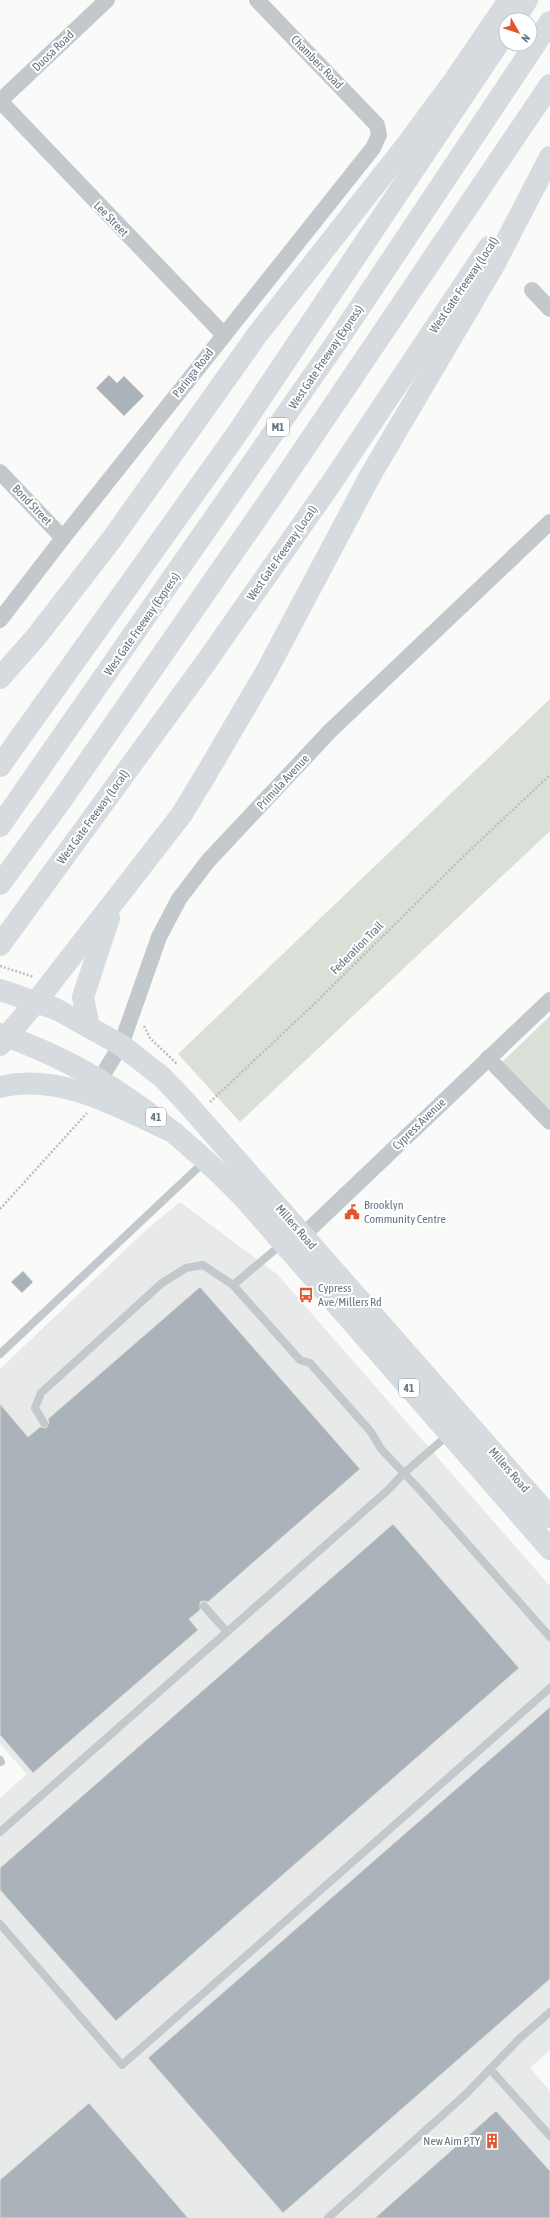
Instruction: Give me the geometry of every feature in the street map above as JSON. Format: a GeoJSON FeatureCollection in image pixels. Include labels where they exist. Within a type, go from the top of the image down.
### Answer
{"type":"FeatureCollection","features":[{"type":"Feature","properties":{"kind":"main road"},"geometry":{"type":"LineString","coordinates":[[0,678],[36,637],[112,539],[257,335],[408,143],[452,84],[509,0]]}},
{"type":"Feature","properties":{"kind":"main road"},"geometry":{"type":"LineString","coordinates":[[520,12],[528,0]]}},
{"type":"Feature","properties":{"kind":"main road","name":"West Gate Freeway (Express)"},"geometry":{"type":"LineString","coordinates":[[0,826],[334,347],[550,22]]}},
{"type":"Feature","properties":{"kind":"main road","name":"M1"},"geometry":{"type":"LineString","coordinates":[[0,766],[236,435],[498,44]]}},
{"type":"Feature","properties":{"kind":"main road"},"geometry":{"type":"LineString","coordinates":[[0,884],[63,798],[280,486],[550,85]]}},
{"type":"Feature","properties":{"kind":"main road","name":"West Gate Freeway (Local)"},"geometry":{"type":"LineString","coordinates":[[0,952],[332,482],[505,223],[550,151]]}},
{"type":"Feature","properties":{"kind":"main road"},"geometry":{"type":"LineString","coordinates":[[95,1087],[51,1054],[2,1038],[36,1002],[182,814],[266,672],[370,476],[493,267],[550,157]]}},
{"type":"Feature","properties":{"kind":"main road"},"geometry":{"type":"LineString","coordinates":[[89,1027],[83,998],[115,902]]}},
{"type":"Feature","properties":{"kind":"main road","name":"Millers Road"},"geometry":{"type":"LineString","coordinates":[[0,990],[56,1009],[121,1044],[162,1077],[196,1114],[291,1242],[449,1434],[550,1549]]}},
{"type":"Feature","properties":{"kind":"main road"},"geometry":{"type":"LineString","coordinates":[[0,1088],[26,1084],[95,1087]]}},
{"type":"Feature","properties":{"kind":"main road","name":"Millers Road"},"geometry":{"type":"LineString","coordinates":[[95,1087],[175,1133],[206,1160],[291,1242],[550,1517]]}},
{"type":"Feature","properties":{"kind":"street","name":"Duosa Road"},"geometry":{"type":"LineString","coordinates":[[0,101],[107,0]]}},
{"type":"Feature","properties":{"kind":"street","name":"Chambers Road"},"geometry":{"type":"LineString","coordinates":[[256,0],[377,125]]}},
{"type":"Feature","properties":{"kind":"street","name":"Lee Street"},"geometry":{"type":"LineString","coordinates":[[0,101],[224,335]]}},
{"type":"Feature","properties":{"kind":"street","name":"Paringa Road"},"geometry":{"type":"LineString","coordinates":[[0,620],[63,538],[373,148],[379,135],[377,125]]}},
{"type":"Feature","properties":{"kind":"street"},"geometry":{"type":"LineString","coordinates":[[532,290],[550,309]]}},
{"type":"Feature","properties":{"kind":"street","name":"Bond Street"},"geometry":{"type":"LineString","coordinates":[[0,472],[63,538]]}},
{"type":"Feature","properties":{"kind":"street","name":"Primula Avenue"},"geometry":{"type":"LineString","coordinates":[[95,1087],[121,1044],[159,938],[179,899],[208,861],[330,731],[550,522]]}},
{"type":"Feature","properties":{"kind":"street","name":"Cypress Avenue"},"geometry":{"type":"LineString","coordinates":[[291,1242],[550,1000]]}},
{"type":"Feature","properties":{"kind":"street"},"geometry":{"type":"LineString","coordinates":[[488,1058],[550,1122]]}},
{"type":"Feature","properties":{"kind":"lane"},"geometry":{"type":"LineString","coordinates":[[0,1354],[206,1160]]}},
{"type":"Feature","properties":{"kind":"lane"},"geometry":{"type":"LineString","coordinates":[[233,1286],[291,1242]]}},
{"type":"Feature","properties":{"kind":"lane"},"geometry":{"type":"LineString","coordinates":[[44,1423],[35,1408],[40,1393],[174,1274],[186,1268],[203,1265],[233,1286],[300,1360],[310,1363],[371,1432],[381,1449],[403,1474],[419,1489],[550,1637]]}},
{"type":"Feature","properties":{"kind":"lane"},"geometry":{"type":"LineString","coordinates":[[0,1832],[388,1490],[403,1474],[449,1434]]}},
{"type":"Feature","properties":{"kind":"lane"},"geometry":{"type":"LineString","coordinates":[[204,1606],[227,1632]]}},
{"type":"Feature","properties":{"kind":"lane"},"geometry":{"type":"LineString","coordinates":[[0,1924],[122,2065],[550,1688]]}},
{"type":"Feature","properties":{"kind":"lane"},"geometry":{"type":"LineString","coordinates":[[328,2218],[490,2069],[519,2039],[550,2012]]}},
{"type":"Feature","properties":{"kind":"lane"},"geometry":{"type":"LineString","coordinates":[[490,2069],[550,2136]]}},
{"type":"Feature","properties":{"kind":"path","name":"Federation Trail"},"geometry":{"type":"LineString","coordinates":[[196,1114],[311,1007],[468,852],[550,775]]}},
{"type":"Feature","properties":{"kind":"path"},"geometry":{"type":"LineString","coordinates":[[0,952],[31,976]]}},
{"type":"Feature","properties":{"kind":"path"},"geometry":{"type":"LineString","coordinates":[[0,1209],[62,1138]]}},
{"type":"Feature","properties":{"kind":"shaded area"},"geometry":{"type":"Polygon","coordinates":[[[550,699],[550,831],[240,1122],[178,1054],[550,699]]]}},
{"type":"Feature","properties":{"kind":"shaded area"},"geometry":{"type":"Polygon","coordinates":[[[550,1016],[550,1114],[498,1066],[550,1016]]]}},
{"type":"Feature","properties":{"kind":"shaded area"},"geometry":{"type":"Polygon","coordinates":[[[180,1202],[277,1274],[550,1586],[550,2050],[530,2068],[550,2091],[550,2218],[0,2218],[0,1798],[27,1774],[0,1744],[0,1369],[145,1231],[180,1202]]]}},
{"type":"Feature","properties":{"kind":"building"},"geometry":{"type":"Polygon","coordinates":[[[109,375],[117,383],[124,376],[144,396],[124,416],[96,388],[109,375]]]}},
{"type":"Feature","properties":{"kind":"building"},"geometry":{"type":"Polygon","coordinates":[[[23,1271],[33,1282],[22,1293],[11,1282],[23,1271]]]}},
{"type":"Feature","properties":{"kind":"building"},"geometry":{"type":"Polygon","coordinates":[[[200,1287],[360,1469],[208,1602],[200,1602],[200,1610],[189,1619],[198,1630],[33,1773],[0,1735],[0,1404],[28,1437],[40,1427],[46,1428],[49,1423],[48,1419],[200,1287]]]}},
{"type":"Feature","properties":{"kind":"building"},"geometry":{"type":"Polygon","coordinates":[[[393,1524],[519,1668],[116,2021],[0,1890],[0,1868],[393,1524]]]}},
{"type":"Feature","properties":{"kind":"building"},"geometry":{"type":"Polygon","coordinates":[[[550,1707],[550,1979],[283,2213],[148,2058],[550,1707]]]}},
{"type":"Feature","properties":{"kind":"building"},"geometry":{"type":"Polygon","coordinates":[[[89,2103],[188,2218],[0,2218],[0,2180],[89,2103]]]}},
{"type":"Feature","properties":{"kind":"building","name":"New Aim PTY"},"geometry":{"type":"Polygon","coordinates":[[[496,2111],[550,2171],[550,2218],[375,2218],[496,2111]]]}},
{"type":"Feature","properties":{"kind":"place","name":"Brooklyn Community Centre"},"geometry":{"type":"Point","coordinates":[352,1212]}},
{"type":"Feature","properties":{"kind":"place","name":"Cypress Ave/Millers Rd"},"geometry":{"type":"Point","coordinates":[306,1295]}},
{"type":"Feature","properties":{"kind":"place","name":"New Aim PTY"},"geometry":{"type":"Point","coordinates":[492,2141]}}]}
